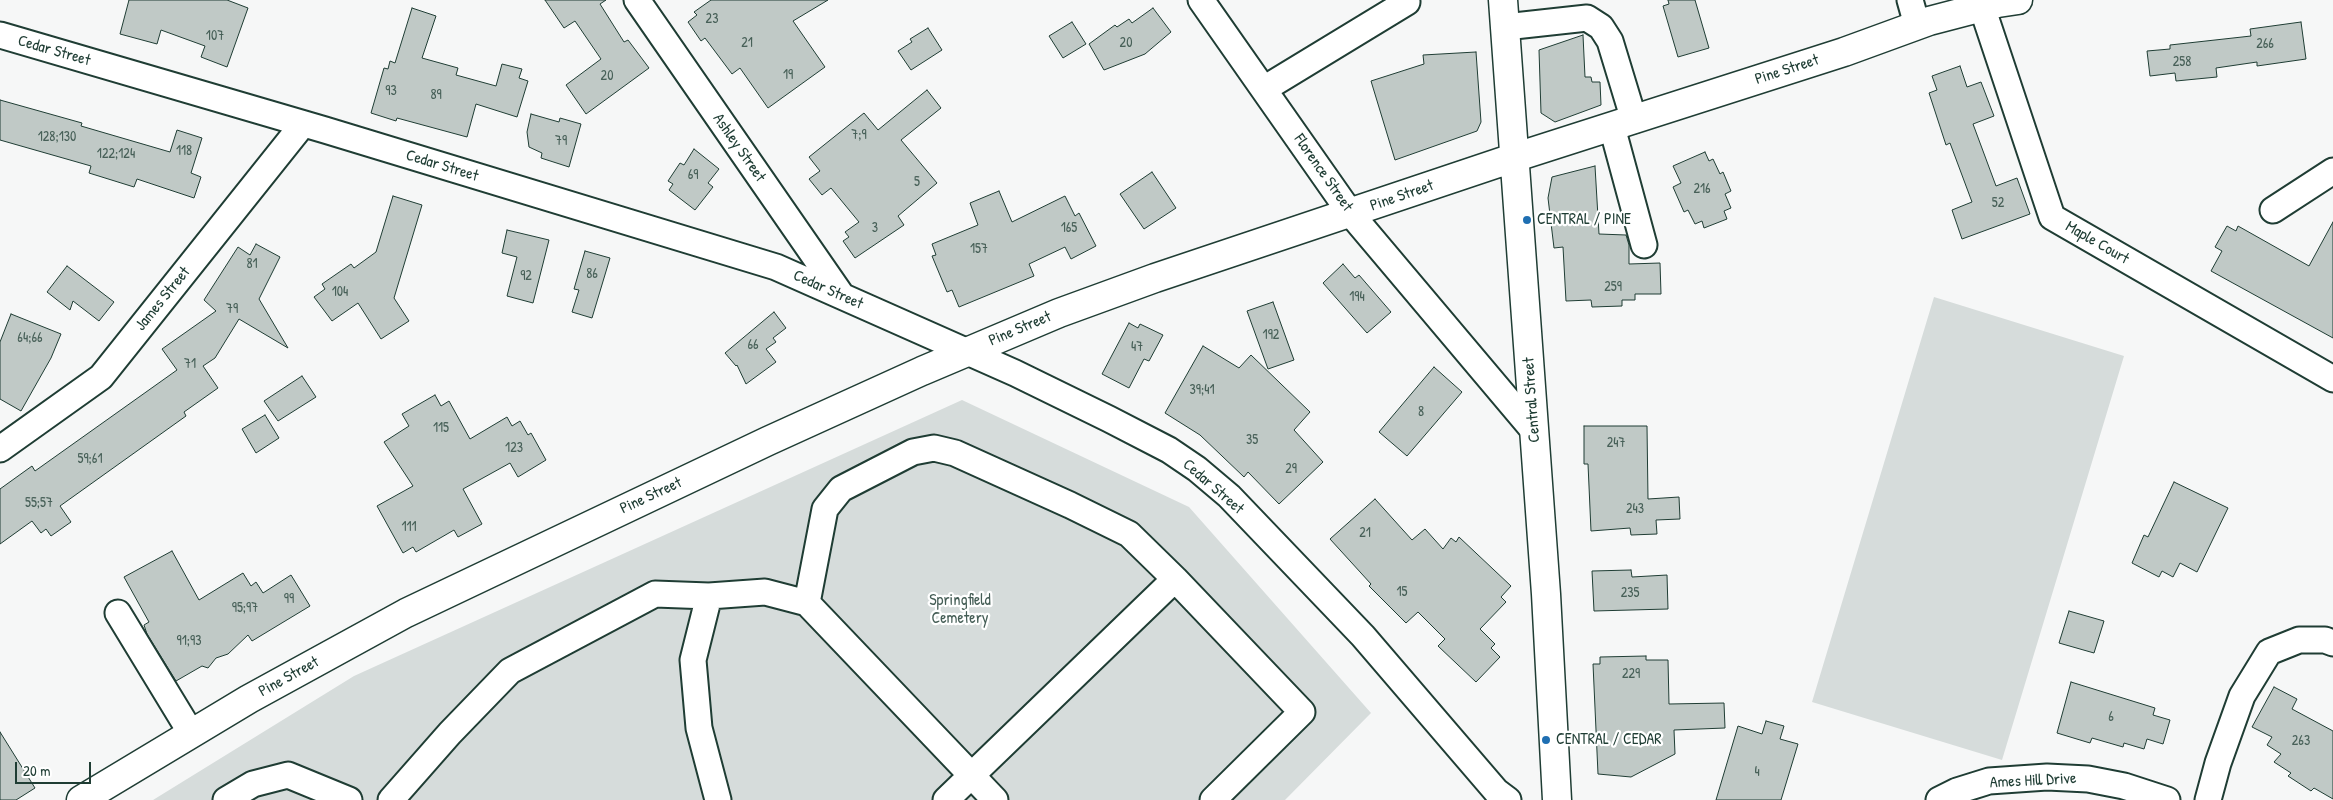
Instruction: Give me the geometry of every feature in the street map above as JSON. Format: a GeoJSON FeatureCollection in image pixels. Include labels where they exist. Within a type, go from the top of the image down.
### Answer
{"type":"FeatureCollection","features":[{"type":"Feature","properties":{"kind":"main road","name":"Pine Street"},"geometry":{"type":"LineString","coordinates":[[81,800],[191,733],[353,641],[469,582],[777,437],[1059,313],[1155,278],[1352,214],[1514,158],[1844,52],[1913,13],[1982,7],[2018,0]]}},
{"type":"Feature","properties":{"kind":"main road","name":"Central Street"},"geometry":{"type":"LineString","coordinates":[[1504,13],[1546,594],[1557,800]]}},
{"type":"Feature","properties":{"kind":"street","name":"Ashley Street"},"geometry":{"type":"LineString","coordinates":[[637,0],[843,296]]}},
{"type":"Feature","properties":{"kind":"street","name":"Florence Street"},"geometry":{"type":"LineString","coordinates":[[1201,0],[1352,214],[1534,430]]}},
{"type":"Feature","properties":{"kind":"street"},"geometry":{"type":"LineString","coordinates":[[1264,89],[1407,2]]}},
{"type":"Feature","properties":{"kind":"street","name":"Maple Court"},"geometry":{"type":"LineString","coordinates":[[1982,7],[2052,217],[2333,379]]}},
{"type":"Feature","properties":{"kind":"street"},"geometry":{"type":"LineString","coordinates":[[1504,13],[1563,10],[1587,18],[1601,26],[1610,41],[1644,245]]}},
{"type":"Feature","properties":{"kind":"street","name":"Cedar Street"},"geometry":{"type":"LineString","coordinates":[[0,35],[303,124],[776,267],[1062,395],[1140,434],[1198,469],[1229,496],[1363,636],[1496,791],[1508,800]]}},
{"type":"Feature","properties":{"kind":"street","name":"James Street"},"geometry":{"type":"LineString","coordinates":[[0,450],[101,377],[303,124]]}},
{"type":"Feature","properties":{"kind":"street"},"geometry":{"type":"LineString","coordinates":[[2273,210],[2333,171]]}},
{"type":"Feature","properties":{"kind":"street"},"geometry":{"type":"LineString","coordinates":[[807,603],[824,509],[840,488],[913,452],[934,448],[956,453],[1129,534],[1175,579],[1302,712],[1213,800]]}},
{"type":"Feature","properties":{"kind":"street"},"geometry":{"type":"LineString","coordinates":[[946,800],[1175,579]]}},
{"type":"Feature","properties":{"kind":"street"},"geometry":{"type":"LineString","coordinates":[[391,800],[450,733],[510,671],[656,594],[709,596],[764,592],[807,603],[995,800]]}},
{"type":"Feature","properties":{"kind":"street"},"geometry":{"type":"LineString","coordinates":[[709,596],[693,660],[699,728],[718,800]]}},
{"type":"Feature","properties":{"kind":"street"},"geometry":{"type":"LineString","coordinates":[[118,613],[191,733]]}},
{"type":"Feature","properties":{"kind":"street"},"geometry":{"type":"LineString","coordinates":[[2208,800],[2218,763],[2242,696],[2269,652],[2299,640],[2329,641]]}},
{"type":"Feature","properties":{"kind":"street"},"geometry":{"type":"LineString","coordinates":[[226,800],[253,784],[288,775],[337,798]]}},
{"type":"Feature","properties":{"kind":"street","name":"Ames Hill Drive"},"geometry":{"type":"LineString","coordinates":[[1939,800],[1971,786],[2008,779],[2047,777],[2096,791],[2124,786],[2167,800]]}},
{"type":"Feature","properties":{"kind":"green space"},"geometry":{"type":"Polygon","coordinates":[[[1934,297],[2124,356],[2002,760],[1812,702],[1934,297]]]}},
{"type":"Feature","properties":{"kind":"green space","name":"Springfield Cemetery"},"geometry":{"type":"Polygon","coordinates":[[[962,400],[1189,507],[1371,713],[1285,800],[153,800],[354,676],[962,400]]]}},
{"type":"Feature","properties":{"kind":"building"},"geometry":{"type":"Polygon","coordinates":[[[129,0],[227,0],[248,8],[227,67],[201,57],[205,46],[161,30],[157,44],[120,34],[129,0]]]}},
{"type":"Feature","properties":{"kind":"building"},"geometry":{"type":"Polygon","coordinates":[[[545,0],[606,0],[600,4],[624,42],[628,40],[649,68],[586,114],[566,85],[601,59],[575,21],[564,28],[545,0]]]}},
{"type":"Feature","properties":{"kind":"building"},"geometry":{"type":"Polygon","coordinates":[[[711,0],[828,0],[793,21],[825,67],[768,108],[740,68],[732,74],[705,38],[701,41],[688,22],[697,15],[694,12],[711,0]]]}},
{"type":"Feature","properties":{"kind":"building"},"geometry":{"type":"Polygon","coordinates":[[[1668,0],[1695,0],[1709,48],[1678,57],[1663,6],[1669,4],[1668,0]]]}},
{"type":"Feature","properties":{"kind":"building"},"geometry":{"type":"Polygon","coordinates":[[[412,8],[436,16],[422,58],[458,68],[456,75],[496,86],[502,64],[522,69],[519,78],[528,81],[517,117],[476,104],[467,137],[397,118],[396,121],[371,113],[384,68],[388,69],[390,61],[395,63],[412,8]]]}},
{"type":"Feature","properties":{"kind":"building"},"geometry":{"type":"Polygon","coordinates":[[[1153,8],[1171,32],[1145,54],[1104,70],[1089,44],[1115,25],[1117,27],[1129,19],[1132,23],[1153,8]]]}},
{"type":"Feature","properties":{"kind":"building"},"geometry":{"type":"Polygon","coordinates":[[[1072,22],[1086,44],[1063,58],[1049,36],[1072,22]]]}},
{"type":"Feature","properties":{"kind":"building"},"geometry":{"type":"Polygon","coordinates":[[[2301,22],[2306,59],[2257,66],[2257,62],[2216,68],[2217,77],[2176,81],[2175,73],[2150,76],[2147,51],[2170,49],[2170,45],[2251,36],[2250,29],[2301,22]]]}},
{"type":"Feature","properties":{"kind":"building"},"geometry":{"type":"Polygon","coordinates":[[[928,28],[942,50],[911,70],[898,51],[912,42],[910,39],[928,28]]]}},
{"type":"Feature","properties":{"kind":"building"},"geometry":{"type":"Polygon","coordinates":[[[1583,35],[1585,77],[1591,77],[1592,82],[1600,82],[1601,105],[1555,122],[1541,113],[1539,50],[1583,35]]]}},
{"type":"Feature","properties":{"kind":"building"},"geometry":{"type":"Polygon","coordinates":[[[1476,52],[1481,122],[1477,131],[1395,160],[1371,81],[1424,64],[1423,55],[1476,52]]]}},
{"type":"Feature","properties":{"kind":"building"},"geometry":{"type":"Polygon","coordinates":[[[1960,66],[1967,87],[1981,82],[1994,116],[1973,124],[1996,186],[2017,178],[2030,214],[1962,239],[1952,210],[1972,202],[1950,143],[1946,145],[1929,93],[1937,90],[1932,76],[1960,66]]]}},
{"type":"Feature","properties":{"kind":"building"},"geometry":{"type":"Polygon","coordinates":[[[927,90],[941,108],[901,140],[937,183],[898,216],[904,225],[855,258],[843,241],[849,237],[845,232],[859,222],[831,188],[822,195],[809,179],[820,171],[809,157],[864,113],[878,130],[927,90]]]}},
{"type":"Feature","properties":{"kind":"building"},"geometry":{"type":"Polygon","coordinates":[[[0,100],[82,123],[81,126],[170,152],[177,130],[202,138],[191,173],[201,177],[194,198],[137,179],[134,187],[89,173],[91,166],[0,140],[0,100]]]}},
{"type":"Feature","properties":{"kind":"building"},"geometry":{"type":"Polygon","coordinates":[[[531,114],[559,122],[560,118],[581,124],[569,167],[541,158],[542,153],[529,147],[527,132],[531,114]]]}},
{"type":"Feature","properties":{"kind":"building"},"geometry":{"type":"Polygon","coordinates":[[[694,149],[719,169],[708,183],[713,187],[695,210],[669,190],[673,184],[668,181],[680,163],[684,165],[694,149]]]}},
{"type":"Feature","properties":{"kind":"building"},"geometry":{"type":"Polygon","coordinates":[[[1705,152],[1709,161],[1713,159],[1720,174],[1723,172],[1731,191],[1725,194],[1731,208],[1724,211],[1727,219],[1704,228],[1702,221],[1695,224],[1688,210],[1684,212],[1673,187],[1681,183],[1673,166],[1705,152]]]}},
{"type":"Feature","properties":{"kind":"building"},"geometry":{"type":"Polygon","coordinates":[[[1595,166],[1599,234],[1626,235],[1629,245],[1629,264],[1660,263],[1661,294],[1635,294],[1635,300],[1622,300],[1622,306],[1592,307],[1591,300],[1566,301],[1563,247],[1554,248],[1548,198],[1552,177],[1595,166]]]}},
{"type":"Feature","properties":{"kind":"building"},"geometry":{"type":"Polygon","coordinates":[[[1152,172],[1176,208],[1144,229],[1120,194],[1152,172]]]}},
{"type":"Feature","properties":{"kind":"building"},"geometry":{"type":"Polygon","coordinates":[[[999,191],[1012,222],[1065,196],[1075,216],[1079,213],[1096,246],[1071,259],[1065,247],[1029,264],[1034,276],[959,307],[952,290],[947,292],[932,256],[936,255],[932,244],[978,225],[970,203],[999,191]]]}},
{"type":"Feature","properties":{"kind":"building"},"geometry":{"type":"Polygon","coordinates":[[[393,196],[422,205],[394,298],[409,321],[381,339],[358,303],[332,321],[314,297],[325,289],[322,284],[351,264],[354,268],[376,252],[393,196]]]}},
{"type":"Feature","properties":{"kind":"building"},"geometry":{"type":"Polygon","coordinates":[[[2333,222],[2333,338],[2211,271],[2222,251],[2215,247],[2227,226],[2236,231],[2238,226],[2309,266],[2333,222]]]}},
{"type":"Feature","properties":{"kind":"building"},"geometry":{"type":"Polygon","coordinates":[[[507,230],[549,240],[533,303],[507,296],[517,257],[502,253],[507,230]]]}},
{"type":"Feature","properties":{"kind":"building"},"geometry":{"type":"Polygon","coordinates":[[[256,244],[280,257],[259,299],[288,348],[239,319],[215,358],[203,366],[218,388],[184,412],[186,416],[60,506],[71,522],[51,536],[46,529],[41,533],[32,521],[0,544],[0,489],[32,466],[35,471],[177,370],[162,349],[216,311],[204,300],[238,247],[250,255],[256,244]]]}},
{"type":"Feature","properties":{"kind":"building"},"geometry":{"type":"Polygon","coordinates":[[[585,251],[610,258],[592,318],[572,312],[579,290],[574,289],[585,251]]]}},
{"type":"Feature","properties":{"kind":"building"},"geometry":{"type":"Polygon","coordinates":[[[1343,264],[1355,278],[1359,275],[1391,312],[1367,333],[1323,283],[1343,264]]]}},
{"type":"Feature","properties":{"kind":"building"},"geometry":{"type":"Polygon","coordinates":[[[67,266],[114,302],[99,321],[73,301],[70,310],[47,292],[67,266]]]}},
{"type":"Feature","properties":{"kind":"building"},"geometry":{"type":"Polygon","coordinates":[[[1273,302],[1294,360],[1268,369],[1247,311],[1273,302]]]}},
{"type":"Feature","properties":{"kind":"building"},"geometry":{"type":"Polygon","coordinates":[[[774,312],[786,328],[773,338],[776,342],[766,349],[776,362],[746,384],[737,365],[725,353],[774,312]]]}},
{"type":"Feature","properties":{"kind":"building"},"geometry":{"type":"Polygon","coordinates":[[[11,314],[61,334],[51,358],[21,411],[0,399],[0,342],[11,314]]]}},
{"type":"Feature","properties":{"kind":"building"},"geometry":{"type":"Polygon","coordinates":[[[1129,323],[1138,328],[1140,324],[1163,335],[1149,361],[1144,359],[1129,388],[1102,374],[1129,323]]]}},
{"type":"Feature","properties":{"kind":"building"},"geometry":{"type":"Polygon","coordinates":[[[1203,346],[1239,368],[1251,355],[1310,412],[1294,430],[1323,462],[1279,504],[1248,472],[1244,477],[1200,435],[1165,413],[1203,346]]]}},
{"type":"Feature","properties":{"kind":"building"},"geometry":{"type":"Polygon","coordinates":[[[1434,367],[1462,392],[1407,456],[1379,432],[1434,367]]]}},
{"type":"Feature","properties":{"kind":"building"},"geometry":{"type":"Polygon","coordinates":[[[302,376],[316,397],[278,421],[264,401],[302,376]]]}},
{"type":"Feature","properties":{"kind":"building"},"geometry":{"type":"Polygon","coordinates":[[[435,395],[441,406],[449,401],[470,439],[507,417],[512,426],[520,421],[528,435],[531,433],[546,460],[518,477],[510,463],[463,489],[482,524],[458,537],[454,530],[416,552],[413,547],[403,553],[377,506],[413,486],[384,442],[409,426],[402,414],[435,395]]]}},
{"type":"Feature","properties":{"kind":"building"},"geometry":{"type":"Polygon","coordinates":[[[265,415],[279,438],[256,453],[242,429],[265,415]]]}},
{"type":"Feature","properties":{"kind":"building"},"geometry":{"type":"Polygon","coordinates":[[[1584,426],[1647,426],[1648,499],[1679,497],[1680,519],[1656,520],[1657,534],[1631,535],[1630,528],[1591,531],[1588,464],[1584,464],[1584,426]]]}},
{"type":"Feature","properties":{"kind":"building"},"geometry":{"type":"Polygon","coordinates":[[[2174,482],[2228,508],[2197,572],[2180,563],[2173,577],[2162,571],[2159,577],[2132,563],[2144,535],[2148,537],[2174,482]]]}},
{"type":"Feature","properties":{"kind":"building"},"geometry":{"type":"Polygon","coordinates":[[[1375,499],[1412,540],[1425,529],[1443,549],[1451,538],[1456,542],[1459,537],[1511,586],[1501,597],[1506,602],[1480,629],[1495,644],[1491,648],[1500,657],[1476,682],[1438,646],[1445,639],[1418,612],[1406,623],[1369,586],[1371,584],[1330,539],[1375,499]]]}},
{"type":"Feature","properties":{"kind":"building"},"geometry":{"type":"Polygon","coordinates":[[[172,551],[199,600],[243,573],[251,586],[256,582],[263,593],[291,575],[310,606],[252,641],[248,635],[228,654],[216,658],[208,668],[202,666],[176,681],[147,634],[144,625],[149,622],[124,577],[172,551]]]}},
{"type":"Feature","properties":{"kind":"building"},"geometry":{"type":"Polygon","coordinates":[[[1631,570],[1632,577],[1667,575],[1668,609],[1594,611],[1592,571],[1631,570]]]}},
{"type":"Feature","properties":{"kind":"building"},"geometry":{"type":"Polygon","coordinates":[[[2069,611],[2104,621],[2094,653],[2059,643],[2069,611]]]}},
{"type":"Feature","properties":{"kind":"building"},"geometry":{"type":"Polygon","coordinates":[[[1646,656],[1646,660],[1668,660],[1669,704],[1724,703],[1725,728],[1674,730],[1675,754],[1631,777],[1598,774],[1593,664],[1600,664],[1600,657],[1646,656]]]}},
{"type":"Feature","properties":{"kind":"building"},"geometry":{"type":"Polygon","coordinates":[[[2071,682],[2155,708],[2153,715],[2170,720],[2163,744],[2147,739],[2144,749],[2124,743],[2123,747],[2092,738],[2090,743],[2057,733],[2071,682]]]}},
{"type":"Feature","properties":{"kind":"building"},"geometry":{"type":"Polygon","coordinates":[[[2274,687],[2297,699],[2292,709],[2333,731],[2333,799],[2314,788],[2311,791],[2288,776],[2291,773],[2274,762],[2281,754],[2267,745],[2272,737],[2252,727],[2274,687]]]}},
{"type":"Feature","properties":{"kind":"building"},"geometry":{"type":"Polygon","coordinates":[[[1766,721],[1784,726],[1780,739],[1798,744],[1781,800],[1716,800],[1738,726],[1762,734],[1766,721]]]}},
{"type":"Feature","properties":{"kind":"building"},"geometry":{"type":"Polygon","coordinates":[[[0,732],[35,788],[16,800],[0,800],[0,732]]]}},
{"type":"Feature","properties":{"kind":"place","name":"CENTRAL / PINE"},"geometry":{"type":"Point","coordinates":[1527,220]}},
{"type":"Feature","properties":{"kind":"place","name":"CENTRAL / CEDAR"},"geometry":{"type":"Point","coordinates":[1546,740]}}]}
